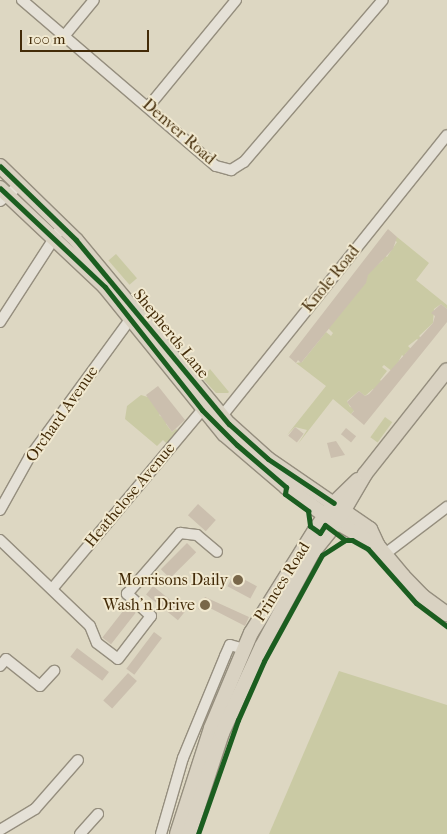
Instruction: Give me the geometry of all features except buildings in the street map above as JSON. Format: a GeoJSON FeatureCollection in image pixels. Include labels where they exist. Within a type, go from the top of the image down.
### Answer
{"type":"FeatureCollection","features":[{"type":"Feature","properties":{"kind":"main road","name":"Shepherds Lane"},"geometry":{"type":"LineString","coordinates":[[0,166],[20,184],[105,287],[129,321],[258,464],[332,519],[382,550]]}},
{"type":"Feature","properties":{"kind":"main road","name":"Shepherds Lane"},"geometry":{"type":"LineString","coordinates":[[3,195],[58,232],[108,277],[206,406]]}},
{"type":"Feature","properties":{"kind":"main road","name":"Princes Road"},"geometry":{"type":"LineString","coordinates":[[189,834],[222,733],[262,646],[313,552],[339,506],[447,370]]}},
{"type":"Feature","properties":{"kind":"main road","name":"Shepherds Lane"},"geometry":{"type":"LineString","coordinates":[[219,420],[268,459],[370,529],[382,550],[422,596],[447,614]]}},
{"type":"Feature","properties":{"kind":"main road","name":"Princes Road"},"geometry":{"type":"LineString","coordinates":[[177,834],[212,728],[244,649],[274,594],[332,519]]}},
{"type":"Feature","properties":{"kind":"street","name":"Denver Road"},"geometry":{"type":"LineString","coordinates":[[22,0],[149,106],[216,166],[231,170],[244,162],[383,0]]}},
{"type":"Feature","properties":{"kind":"street"},"geometry":{"type":"LineString","coordinates":[[65,35],[94,0]]}},
{"type":"Feature","properties":{"kind":"street"},"geometry":{"type":"LineString","coordinates":[[149,106],[236,0]]}},
{"type":"Feature","properties":{"kind":"street","name":"Knole Road"},"geometry":{"type":"LineString","coordinates":[[219,420],[447,135]]}},
{"type":"Feature","properties":{"kind":"street"},"geometry":{"type":"LineString","coordinates":[[3,195],[20,184]]}},
{"type":"Feature","properties":{"kind":"street"},"geometry":{"type":"LineString","coordinates":[[0,322],[58,232]]}},
{"type":"Feature","properties":{"kind":"street","name":"Orchard Avenue"},"geometry":{"type":"LineString","coordinates":[[0,510],[29,458],[129,321]]}},
{"type":"Feature","properties":{"kind":"street","name":"Heathclose Avenue"},"geometry":{"type":"LineString","coordinates":[[52,589],[206,406]]}},
{"type":"Feature","properties":{"kind":"street"},"geometry":{"type":"LineString","coordinates":[[382,550],[447,507]]}},
{"type":"Feature","properties":{"kind":"street"},"geometry":{"type":"LineString","coordinates":[[0,540],[90,626],[98,643],[118,659],[151,616],[127,594],[180,533],[198,535],[217,552]]}},
{"type":"Feature","properties":{"kind":"street"},"geometry":{"type":"LineString","coordinates":[[161,834],[175,783],[199,715],[230,645],[244,649]]}},
{"type":"Feature","properties":{"kind":"street"},"geometry":{"type":"LineString","coordinates":[[2,659],[40,686],[54,671]]}},
{"type":"Feature","properties":{"kind":"street"},"geometry":{"type":"LineString","coordinates":[[0,830],[35,809],[78,760]]}},
{"type":"Feature","properties":{"kind":"street"},"geometry":{"type":"LineString","coordinates":[[175,783],[192,788]]}},
{"type":"Feature","properties":{"kind":"street"},"geometry":{"type":"LineString","coordinates":[[80,834],[98,814]]}},
{"type":"Feature","properties":{"kind":"green space"},"geometry":{"type":"Polygon","coordinates":[[[397,237],[429,263],[416,280],[447,305],[447,309],[441,304],[434,309],[433,323],[419,336],[428,344],[426,347],[417,339],[408,346],[411,349],[405,354],[413,364],[402,355],[393,372],[384,365],[382,367],[387,371],[380,380],[384,383],[378,392],[373,389],[365,396],[359,391],[347,401],[350,407],[356,408],[351,414],[333,399],[298,444],[307,430],[295,427],[287,435],[326,386],[296,363],[302,362],[326,332],[331,336],[333,333],[328,328],[367,274],[383,260],[375,248],[387,257],[397,242],[394,240],[397,237]]]}},
{"type":"Feature","properties":{"kind":"green space"},"geometry":{"type":"Polygon","coordinates":[[[116,254],[137,278],[129,285],[108,261],[116,254]]]}},
{"type":"Feature","properties":{"kind":"green space"},"geometry":{"type":"Polygon","coordinates":[[[210,369],[228,393],[216,393],[202,378],[210,369]]]}},
{"type":"Feature","properties":{"kind":"green space"},"geometry":{"type":"Polygon","coordinates":[[[141,395],[151,398],[165,410],[159,415],[168,422],[166,424],[172,432],[176,429],[178,431],[167,444],[163,440],[157,446],[125,419],[127,406],[141,395]]]}},
{"type":"Feature","properties":{"kind":"green space"},"geometry":{"type":"Polygon","coordinates":[[[385,417],[392,422],[378,443],[370,437],[385,417]]]}},
{"type":"Feature","properties":{"kind":"green space"},"geometry":{"type":"Polygon","coordinates":[[[339,671],[447,705],[447,834],[269,834],[339,671]]]}},
{"type":"Feature","properties":{"kind":"cycle path"},"geometry":{"type":"LineString","coordinates":[[0,166],[76,240],[229,424],[268,459],[334,503]]}},
{"type":"Feature","properties":{"kind":"cycle path"},"geometry":{"type":"LineString","coordinates":[[0,188],[105,287],[202,410],[237,445],[286,487],[285,494],[308,511],[310,526],[320,533],[325,525],[345,540]]}},
{"type":"Feature","properties":{"kind":"cycle path"},"geometry":{"type":"LineString","coordinates":[[198,834],[238,720],[264,661],[322,555],[345,540],[352,540],[368,549],[416,603],[447,626]]}},
{"type":"Feature","properties":{"kind":"place","name":"Morrisons Daily"},"geometry":{"type":"Point","coordinates":[238,580]}},
{"type":"Feature","properties":{"kind":"place","name":"Wash'n Drive"},"geometry":{"type":"Point","coordinates":[205,605]}}]}
